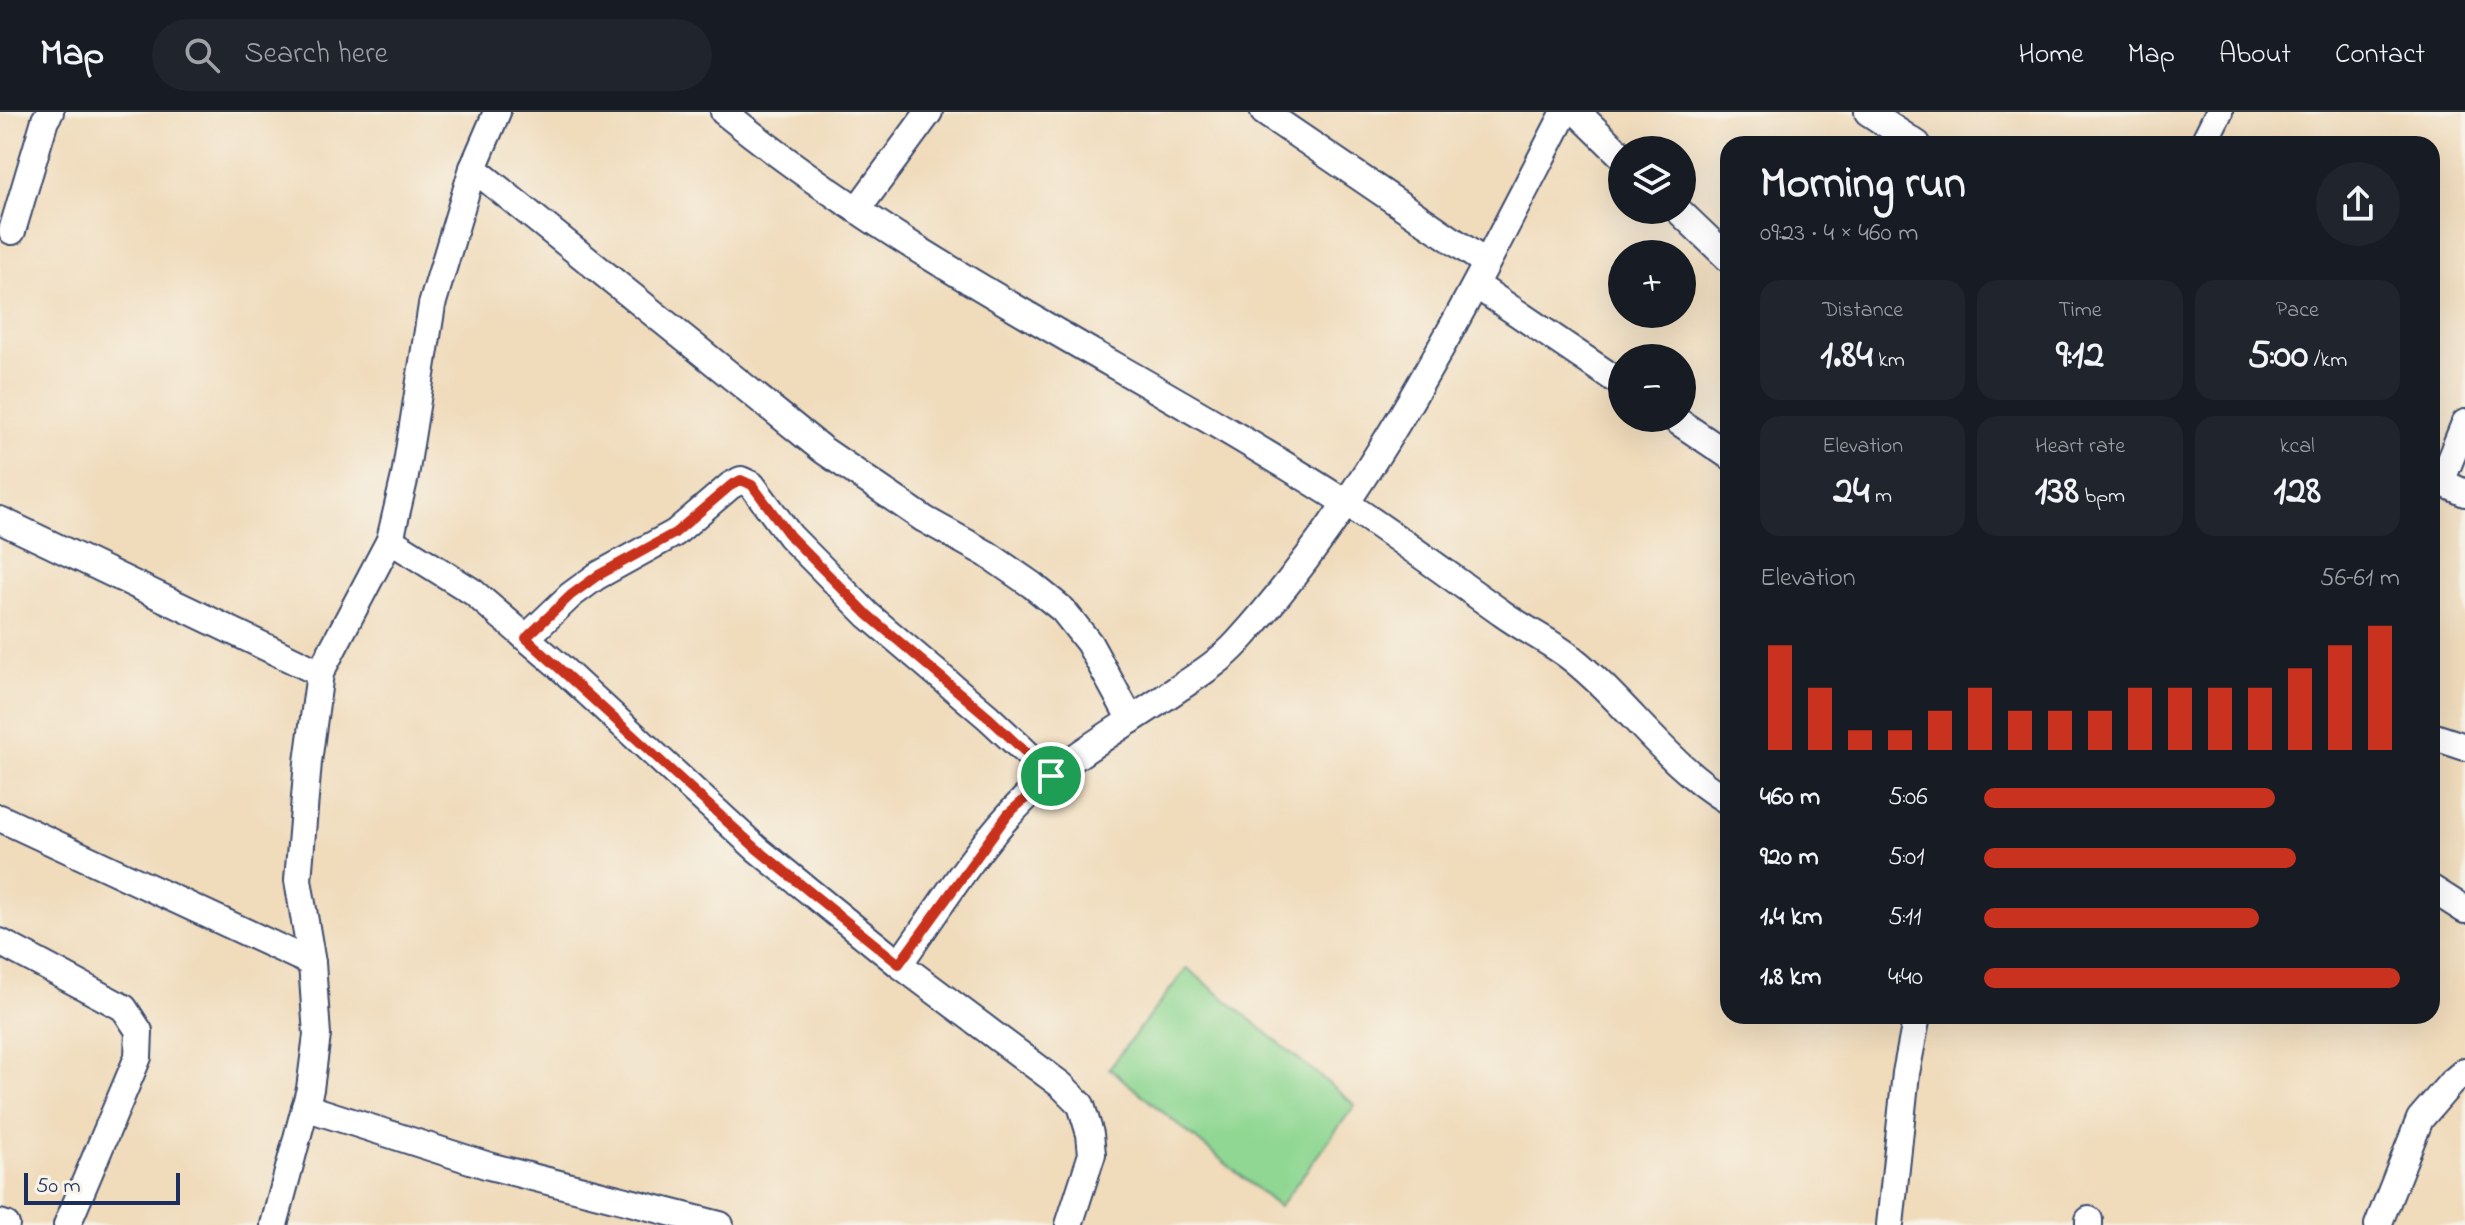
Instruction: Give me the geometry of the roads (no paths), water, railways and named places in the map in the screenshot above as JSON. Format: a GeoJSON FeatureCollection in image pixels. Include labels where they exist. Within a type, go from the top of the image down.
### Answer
{"type":"FeatureCollection","features":[{"type":"Feature","properties":{"kind":"street"},"geometry":{"type":"LineString","coordinates":[[274,1225],[305,1107],[317,1035],[312,963],[298,880],[308,762],[320,673],[390,540],[405,476],[432,305],[473,168],[497,112]]}},
{"type":"Feature","properties":{"kind":"street"},"geometry":{"type":"LineString","coordinates":[[724,112],[857,210],[967,281],[1347,505],[1520,626],[1569,656],[1616,698],[1704,787],[1720,796]]}},
{"type":"Feature","properties":{"kind":"street"},"geometry":{"type":"LineString","coordinates":[[857,210],[929,112]]}},
{"type":"Feature","properties":{"kind":"street"},"geometry":{"type":"LineString","coordinates":[[1264,112],[1608,373]]}},
{"type":"Feature","properties":{"kind":"street"},"geometry":{"type":"LineString","coordinates":[[899,964],[1008,814],[1051,776],[1198,675],[1235,645],[1268,608],[1347,505],[1481,274],[1565,112]]}},
{"type":"Feature","properties":{"kind":"street"},"geometry":{"type":"LineString","coordinates":[[1577,112],[1608,142]]}},
{"type":"Feature","properties":{"kind":"street"},"geometry":{"type":"LineString","coordinates":[[1868,112],[1905,136]]}},
{"type":"Feature","properties":{"kind":"street"},"geometry":{"type":"LineString","coordinates":[[2207,136],[2219,112]]}},
{"type":"Feature","properties":{"kind":"street"},"geometry":{"type":"LineString","coordinates":[[12,231],[42,115]]}},
{"type":"Feature","properties":{"kind":"street"},"geometry":{"type":"LineString","coordinates":[[473,168],[823,450],[924,519],[998,562],[1063,610],[1089,643],[1131,720]]}},
{"type":"Feature","properties":{"kind":"street"},"geometry":{"type":"LineString","coordinates":[[1693,224],[1720,250]]}},
{"type":"Feature","properties":{"kind":"street"},"geometry":{"type":"LineString","coordinates":[[2446,485],[2465,423]]}},
{"type":"Feature","properties":{"kind":"street"},"geometry":{"type":"LineString","coordinates":[[1694,432],[1720,450]]}},
{"type":"Feature","properties":{"kind":"street"},"geometry":{"type":"LineString","coordinates":[[526,638],[571,595],[597,576],[675,533],[741,480],[752,485],[790,536],[868,615],[988,717],[1051,776]]}},
{"type":"Feature","properties":{"kind":"street"},"geometry":{"type":"LineString","coordinates":[[0,520],[320,673]]}},
{"type":"Feature","properties":{"kind":"street"},"geometry":{"type":"LineString","coordinates":[[390,540],[473,592],[757,849],[899,964],[1061,1085],[1081,1105],[1090,1134],[1092,1154],[1069,1225]]}},
{"type":"Feature","properties":{"kind":"street"},"geometry":{"type":"LineString","coordinates":[[2440,739],[2465,747]]}},
{"type":"Feature","properties":{"kind":"street"},"geometry":{"type":"LineString","coordinates":[[0,818],[312,963]]}},
{"type":"Feature","properties":{"kind":"street"},"geometry":{"type":"LineString","coordinates":[[2440,894],[2465,910]]}},
{"type":"Feature","properties":{"kind":"street"},"geometry":{"type":"LineString","coordinates":[[0,942],[124,1008],[139,1031],[138,1057],[67,1225]]}},
{"type":"Feature","properties":{"kind":"street"},"geometry":{"type":"LineString","coordinates":[[1890,1225],[1906,1073],[1915,1024]]}},
{"type":"Feature","properties":{"kind":"street"},"geometry":{"type":"LineString","coordinates":[[2378,1225],[2420,1119],[2465,1071]]}},
{"type":"Feature","properties":{"kind":"street"},"geometry":{"type":"LineString","coordinates":[[305,1107],[661,1218],[720,1225]]}}]}
